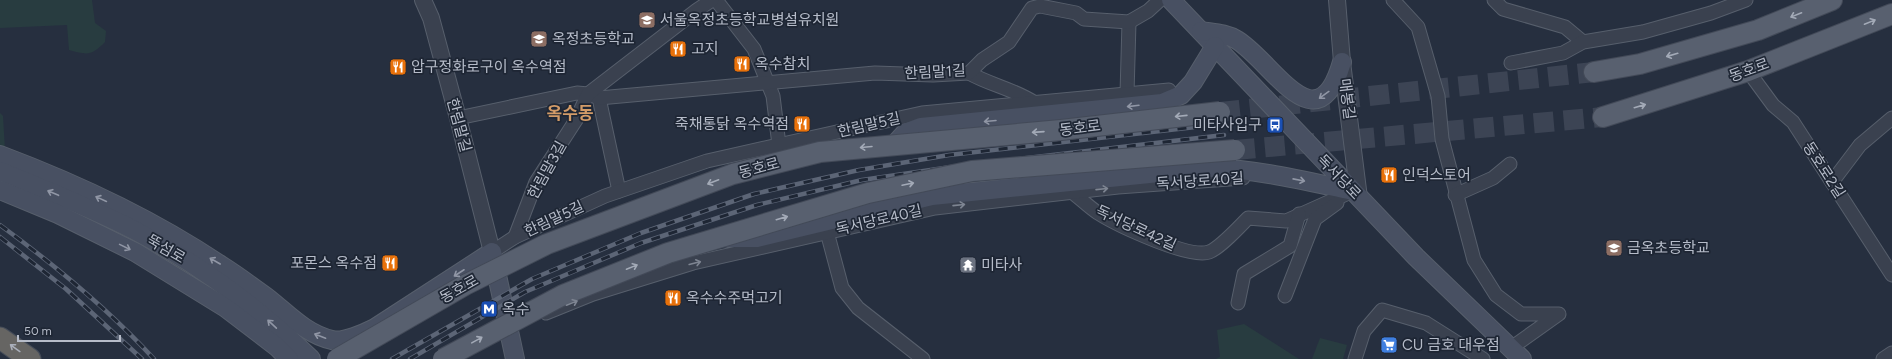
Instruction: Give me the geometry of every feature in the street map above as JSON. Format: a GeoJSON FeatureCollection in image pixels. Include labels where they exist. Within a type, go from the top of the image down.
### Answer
{"type":"FeatureCollection","features":[{"type":"Feature","properties":{"kind":"highway"},"geometry":{"type":"LineString","coordinates":[[0,338],[30,359]]}},
{"type":"Feature","properties":{"kind":"main road","name":"독서당로"},"geometry":{"type":"LineString","coordinates":[[1171,0],[1416,257],[1517,354]]}},
{"type":"Feature","properties":{"kind":"main road"},"geometry":{"type":"LineString","coordinates":[[1594,72],[1640,64],[1758,30],[1832,0]]}},
{"type":"Feature","properties":{"kind":"main road","name":"동호로"},"geometry":{"type":"LineString","coordinates":[[1603,117],[1748,72],[1892,14]]}},
{"type":"Feature","properties":{"kind":"main road"},"geometry":{"type":"LineString","coordinates":[[1201,31],[1223,34],[1236,39],[1296,94],[1309,99],[1318,100],[1326,96],[1337,80],[1342,62]]}},
{"type":"Feature","properties":{"kind":"main road"},"geometry":{"type":"LineString","coordinates":[[895,144],[905,133],[921,127],[1162,103],[1181,94],[1193,82],[1215,46]]}},
{"type":"Feature","properties":{"kind":"main road","name":"동호로"},"geometry":{"type":"LineString","coordinates":[[337,359],[464,285],[547,244],[733,174],[820,152],[1061,130],[1220,112]]}},
{"type":"Feature","properties":{"kind":"main road"},"geometry":{"type":"LineString","coordinates":[[443,359],[563,295],[668,253],[868,193],[972,171],[1235,150]]}},
{"type":"Feature","properties":{"kind":"main road"},"geometry":{"type":"LineString","coordinates":[[0,155],[32,167],[146,221],[222,266],[269,299],[307,331],[333,341],[360,335],[375,328],[492,252],[510,328],[515,359]]}},
{"type":"Feature","properties":{"kind":"main road"},"geometry":{"type":"LineString","coordinates":[[715,238],[757,238],[932,196],[1209,168],[1233,169],[1356,195]]}},
{"type":"Feature","properties":{"kind":"main road","name":"뚝섬로"},"geometry":{"type":"LineString","coordinates":[[0,171],[136,231],[191,263],[255,307],[311,359]]}},
{"type":"Feature","properties":{"kind":"main road","name":"뚝섬로"},"geometry":{"type":"LineString","coordinates":[[0,190],[58,214],[135,252],[226,308],[277,347],[289,359]]}},
{"type":"Feature","properties":{"kind":"street","name":"한림말길"},"geometry":{"type":"LineString","coordinates":[[423,0],[431,18],[492,252]]}},
{"type":"Feature","properties":{"kind":"street","name":"한림말3길"},"geometry":{"type":"LineString","coordinates":[[515,237],[536,182],[576,120],[594,96],[697,10],[712,0]]}},
{"type":"Feature","properties":{"kind":"street"},"geometry":{"type":"LineString","coordinates":[[716,0],[754,49],[773,96],[779,146]]}},
{"type":"Feature","properties":{"kind":"street"},"geometry":{"type":"LineString","coordinates":[[1127,94],[1129,22],[1148,11],[1160,0]]}},
{"type":"Feature","properties":{"kind":"street","name":"매봉길"},"geometry":{"type":"LineString","coordinates":[[1337,0],[1356,195]]}},
{"type":"Feature","properties":{"kind":"street","name":"독서당로"},"geometry":{"type":"LineString","coordinates":[[1393,0],[1418,27],[1438,96],[1442,140],[1455,195],[1474,260],[1496,295],[1521,314],[1559,314],[1517,354]]}},
{"type":"Feature","properties":{"kind":"street"},"geometry":{"type":"LineString","coordinates":[[1494,0],[1503,9],[1565,27],[1583,42]]}},
{"type":"Feature","properties":{"kind":"street"},"geometry":{"type":"LineString","coordinates":[[1511,64],[1563,53],[1583,42],[1643,32],[1711,13],[1746,0]]}},
{"type":"Feature","properties":{"kind":"street","name":"한림말1길"},"geometry":{"type":"LineString","coordinates":[[458,118],[577,93],[594,96],[768,83],[875,73],[933,75],[968,73],[982,60],[1009,42],[1032,8],[1040,6],[1076,13],[1084,19],[1129,22]]}},
{"type":"Feature","properties":{"kind":"street","name":"동호로2길"},"geometry":{"type":"LineString","coordinates":[[1748,72],[1774,105],[1793,122],[1892,275]]}},
{"type":"Feature","properties":{"kind":"street"},"geometry":{"type":"LineString","coordinates":[[968,73],[985,83],[1023,95],[1035,103]]}},
{"type":"Feature","properties":{"kind":"street","name":"한림말5길"},"geometry":{"type":"LineString","coordinates":[[492,252],[515,237],[619,191],[707,161],[922,113],[1169,90]]}},
{"type":"Feature","properties":{"kind":"street"},"geometry":{"type":"LineString","coordinates":[[594,96],[619,191]]}},
{"type":"Feature","properties":{"kind":"street"},"geometry":{"type":"LineString","coordinates":[[1832,182],[1860,145],[1892,118]]}},
{"type":"Feature","properties":{"kind":"street"},"geometry":{"type":"LineString","coordinates":[[1455,195],[1493,178],[1510,164]]}},
{"type":"Feature","properties":{"kind":"street","name":"독서당로40길"},"geometry":{"type":"LineString","coordinates":[[510,328],[593,294],[693,263],[935,208],[1072,192],[1233,177],[1261,176]]}},
{"type":"Feature","properties":{"kind":"street","name":"독서당로42길"},"geometry":{"type":"LineString","coordinates":[[1072,192],[1098,213],[1149,238],[1186,251],[1199,253],[1209,252],[1234,234],[1248,218],[1286,221],[1299,214],[1356,195]]}},
{"type":"Feature","properties":{"kind":"street"},"geometry":{"type":"LineString","coordinates":[[1285,296],[1315,219],[1356,195]]}},
{"type":"Feature","properties":{"kind":"street"},"geometry":{"type":"LineString","coordinates":[[1238,303],[1244,274],[1290,246],[1299,214]]}},
{"type":"Feature","properties":{"kind":"street"},"geometry":{"type":"LineString","coordinates":[[827,232],[842,288],[858,308],[923,359]]}},
{"type":"Feature","properties":{"kind":"street"},"geometry":{"type":"LineString","coordinates":[[1355,359],[1364,331],[1382,310],[1426,324],[1483,359]]}},
{"type":"Feature","properties":{"kind":"street"},"geometry":{"type":"LineString","coordinates":[[1883,359],[1892,353]]}},
{"type":"Feature","properties":{"kind":"green space"},"geometry":{"type":"Polygon","coordinates":[[[0,0],[92,0],[95,23],[106,31],[105,42],[92,52],[81,53],[69,50],[67,25],[0,28],[0,0]]]}},
{"type":"Feature","properties":{"kind":"green space"},"geometry":{"type":"Polygon","coordinates":[[[0,113],[3,116],[5,150],[0,149],[0,113]]]}},
{"type":"Feature","properties":{"kind":"green space"},"geometry":{"type":"Polygon","coordinates":[[[1244,324],[1299,359],[1216,359],[1220,357],[1217,330],[1244,324]]]}},
{"type":"Feature","properties":{"kind":"green space"},"geometry":{"type":"Polygon","coordinates":[[[1320,338],[1347,345],[1343,359],[1312,359],[1320,338]]]}},
{"type":"Feature","properties":{"kind":"tunnel"},"geometry":{"type":"LineString","coordinates":[[1220,112],[1594,72]]}},
{"type":"Feature","properties":{"kind":"tunnel"},"geometry":{"type":"LineString","coordinates":[[1235,150],[1603,117]]}},
{"type":"Feature","properties":{"kind":"railway"},"geometry":{"type":"LineString","coordinates":[[392,359],[532,279],[641,233],[754,194],[859,170],[949,155],[1222,124]]}},
{"type":"Feature","properties":{"kind":"railway"},"geometry":{"type":"LineString","coordinates":[[410,359],[525,292],[641,243],[757,205],[862,180],[951,167],[1224,135]]}},
{"type":"Feature","properties":{"kind":"railway"},"geometry":{"type":"LineString","coordinates":[[0,225],[40,255],[100,306],[154,359]]}},
{"type":"Feature","properties":{"kind":"railway"},"geometry":{"type":"LineString","coordinates":[[0,237],[66,289],[142,359]]}},
{"type":"Feature","properties":{"kind":"place","name":"서울옥정초등학교병설유치원"},"geometry":{"type":"Point","coordinates":[647,20]}},
{"type":"Feature","properties":{"kind":"place","name":"옥정초등학교"},"geometry":{"type":"Point","coordinates":[539,39]}},
{"type":"Feature","properties":{"kind":"place","name":"고지"},"geometry":{"type":"Point","coordinates":[678,49]}},
{"type":"Feature","properties":{"kind":"place","name":"옥수참치"},"geometry":{"type":"Point","coordinates":[742,64]}},
{"type":"Feature","properties":{"kind":"place","name":"압구정화로구이 옥수역점"},"geometry":{"type":"Point","coordinates":[398,67]}},
{"type":"Feature","properties":{"kind":"place","name":"죽채통닭 옥수역점"},"geometry":{"type":"Point","coordinates":[802,124]}},
{"type":"Feature","properties":{"kind":"place","name":"미타사입구"},"geometry":{"type":"Point","coordinates":[1275,125]}},
{"type":"Feature","properties":{"kind":"place","name":"인덕스토어"},"geometry":{"type":"Point","coordinates":[1389,175]}},
{"type":"Feature","properties":{"kind":"place","name":"금옥초등학교"},"geometry":{"type":"Point","coordinates":[1614,248]}},
{"type":"Feature","properties":{"kind":"place","name":"포몬스 옥수점"},"geometry":{"type":"Point","coordinates":[390,263]}},
{"type":"Feature","properties":{"kind":"place","name":"미타사"},"geometry":{"type":"Point","coordinates":[968,265]}},
{"type":"Feature","properties":{"kind":"place","name":"옥수수주먹고기"},"geometry":{"type":"Point","coordinates":[673,298]}},
{"type":"Feature","properties":{"kind":"place","name":"옥수"},"geometry":{"type":"Point","coordinates":[489,309]}},
{"type":"Feature","properties":{"kind":"place","name":"CU 금호 대우점"},"geometry":{"type":"Point","coordinates":[1389,345]}},
{"type":"Feature","properties":{"kind":"district","name":"옥수동"},"geometry":{"type":"Point","coordinates":[570,113]}}]}
